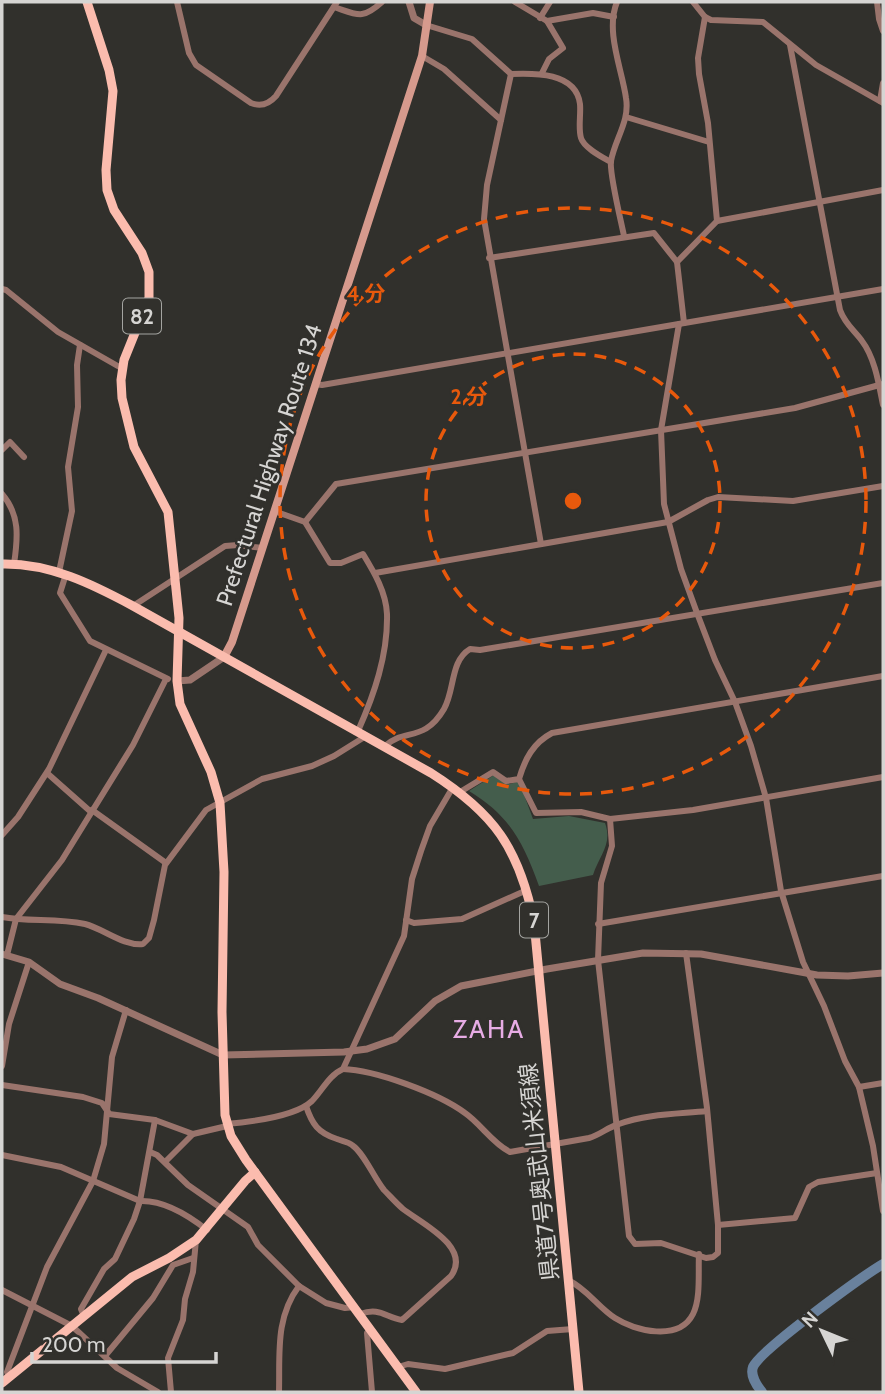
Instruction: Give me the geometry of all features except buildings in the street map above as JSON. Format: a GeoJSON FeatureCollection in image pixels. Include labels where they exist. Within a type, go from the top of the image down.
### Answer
{"type":"FeatureCollection","features":[{"type":"Feature","properties":{"kind":"main road","name":"82"},"geometry":{"type":"LineString","coordinates":[[87,2],[109,70],[113,92],[106,170],[107,190],[114,210],[142,253],[150,281],[146,306],[131,340],[123,369],[122,398],[131,437],[168,512],[179,632]]}},
{"type":"Feature","properties":{"kind":"main road","name":"Prefectural Highway Route 134"},"geometry":{"type":"LineString","coordinates":[[224,657],[232,642],[263,548],[422,56],[430,2]]}},
{"type":"Feature","properties":{"kind":"main road","name":"県道7号奥武山米須線"},"geometry":{"type":"LineString","coordinates":[[2,564],[62,573],[133,606],[385,746],[456,790],[482,811],[500,834],[516,861],[527,889],[534,922],[579,1392]]}},
{"type":"Feature","properties":{"kind":"main road"},"geometry":{"type":"LineString","coordinates":[[179,632],[177,681],[180,704],[211,772],[220,803],[224,872],[223,1055],[226,1125],[237,1147],[416,1392]]}},
{"type":"Feature","properties":{"kind":"main road"},"geometry":{"type":"LineString","coordinates":[[5,1380],[132,1278],[171,1262],[207,1230],[255,1172]]}},
{"type":"Feature","properties":{"kind":"street"},"geometry":{"type":"LineString","coordinates":[[177,2],[189,53],[196,65],[251,103],[260,105],[269,103],[276,96],[336,5],[362,16],[382,2]]}},
{"type":"Feature","properties":{"kind":"street"},"geometry":{"type":"LineString","coordinates":[[409,2],[414,18],[426,25],[472,39],[510,74],[542,73],[563,81],[578,96],[580,138],[584,145],[611,162]]}},
{"type":"Feature","properties":{"kind":"street"},"geometry":{"type":"LineString","coordinates":[[515,2],[543,20],[563,48],[549,59],[542,73]]}},
{"type":"Feature","properties":{"kind":"street"},"geometry":{"type":"LineString","coordinates":[[543,20],[550,2]]}},
{"type":"Feature","properties":{"kind":"street"},"geometry":{"type":"LineString","coordinates":[[617,2],[614,17],[615,42],[626,99],[626,117],[611,162],[624,236]]}},
{"type":"Feature","properties":{"kind":"street"},"geometry":{"type":"LineString","coordinates":[[693,2],[705,18],[720,22],[763,22],[816,65],[881,102],[883,83]]}},
{"type":"Feature","properties":{"kind":"street"},"geometry":{"type":"LineString","coordinates":[[877,2],[883,31]]}},
{"type":"Feature","properties":{"kind":"street"},"geometry":{"type":"LineString","coordinates":[[543,20],[593,13],[614,17]]}},
{"type":"Feature","properties":{"kind":"street"},"geometry":{"type":"LineString","coordinates":[[705,18],[698,58],[717,221]]}},
{"type":"Feature","properties":{"kind":"street"},"geometry":{"type":"LineString","coordinates":[[790,45],[837,296],[845,323],[864,342],[870,355],[881,385],[883,405]]}},
{"type":"Feature","properties":{"kind":"street"},"geometry":{"type":"LineString","coordinates":[[422,56],[444,69],[501,120]]}},
{"type":"Feature","properties":{"kind":"street"},"geometry":{"type":"LineString","coordinates":[[510,74],[487,185],[484,219],[541,544]]}},
{"type":"Feature","properties":{"kind":"street"},"geometry":{"type":"LineString","coordinates":[[626,117],[709,142]]}},
{"type":"Feature","properties":{"kind":"street"},"geometry":{"type":"LineString","coordinates":[[677,262],[717,221],[883,190]]}},
{"type":"Feature","properties":{"kind":"street"},"geometry":{"type":"LineString","coordinates":[[489,258],[654,233],[677,262],[682,323],[661,430],[662,478],[668,522],[696,613],[736,702],[766,798],[781,891],[808,973],[831,1022],[845,1061],[859,1087],[881,1186],[883,1211]]}},
{"type":"Feature","properties":{"kind":"street"},"geometry":{"type":"LineString","coordinates":[[2,289],[49,326],[123,369]]}},
{"type":"Feature","properties":{"kind":"street"},"geometry":{"type":"LineString","coordinates":[[314,384],[322,385],[883,289]]}},
{"type":"Feature","properties":{"kind":"street"},"geometry":{"type":"LineString","coordinates":[[80,345],[77,365],[78,407],[68,467],[72,511],[60,593],[90,641],[166,679],[190,680],[224,657]]}},
{"type":"Feature","properties":{"kind":"street"},"geometry":{"type":"LineString","coordinates":[[305,522],[336,484],[795,408],[881,385]]}},
{"type":"Feature","properties":{"kind":"street"},"geometry":{"type":"LineString","coordinates":[[2,450],[9,442],[24,457]]}},
{"type":"Feature","properties":{"kind":"street"},"geometry":{"type":"LineString","coordinates":[[375,573],[668,522],[695,506],[719,497],[793,501],[883,486]]}},
{"type":"Feature","properties":{"kind":"street"},"geometry":{"type":"LineString","coordinates":[[2,494],[15,514],[13,564]]}},
{"type":"Feature","properties":{"kind":"street"},"geometry":{"type":"LineString","coordinates":[[2,917],[47,919],[87,925],[124,941],[143,944],[149,938],[166,863],[206,810],[262,779],[312,766],[334,756],[362,733],[381,671],[387,613],[375,573],[363,554],[341,563],[330,563],[305,522],[274,511]]}},
{"type":"Feature","properties":{"kind":"street"},"geometry":{"type":"LineString","coordinates":[[133,606],[225,547],[238,545],[263,548]]}},
{"type":"Feature","properties":{"kind":"street"},"geometry":{"type":"LineString","coordinates":[[385,746],[392,740],[422,733],[434,722],[445,708],[458,663],[470,649],[480,650],[883,583]]}},
{"type":"Feature","properties":{"kind":"street"},"geometry":{"type":"LineString","coordinates":[[2,835],[18,817],[47,773],[70,730],[106,650]]}},
{"type":"Feature","properties":{"kind":"street"},"geometry":{"type":"LineString","coordinates":[[519,779],[530,752],[552,733],[883,676]]}},
{"type":"Feature","properties":{"kind":"street"},"geometry":{"type":"LineString","coordinates":[[166,679],[133,745],[92,811],[55,870],[16,919],[5,955],[29,962],[60,984],[126,1010],[223,1055],[352,1051],[381,1045],[395,1039],[435,1001],[452,990],[539,971],[643,953],[686,953],[808,973],[848,976],[883,973]]}},
{"type":"Feature","properties":{"kind":"street"},"geometry":{"type":"LineString","coordinates":[[165,1162],[193,1134],[265,1119],[306,1105],[331,1077],[343,1069],[404,936],[412,879],[430,826],[456,790],[493,772],[506,781],[519,779]]}},
{"type":"Feature","properties":{"kind":"street"},"geometry":{"type":"LineString","coordinates":[[47,773],[92,811],[166,863]]}},
{"type":"Feature","properties":{"kind":"street"},"geometry":{"type":"LineString","coordinates":[[519,779],[537,813],[581,812],[610,819],[693,810],[883,777]]}},
{"type":"Feature","properties":{"kind":"street"},"geometry":{"type":"LineString","coordinates":[[610,819],[612,846],[601,883],[598,960],[631,1240],[635,1244],[661,1243],[706,1258],[718,1253],[718,1225],[707,1111],[686,953]]}},
{"type":"Feature","properties":{"kind":"street"},"geometry":{"type":"LineString","coordinates":[[598,923],[883,876]]}},
{"type":"Feature","properties":{"kind":"street"},"geometry":{"type":"LineString","coordinates":[[406,920],[414,923],[462,919],[527,889]]}},
{"type":"Feature","properties":{"kind":"street"},"geometry":{"type":"LineString","coordinates":[[2,1066],[9,1024],[29,962]]}},
{"type":"Feature","properties":{"kind":"street"},"geometry":{"type":"LineString","coordinates":[[5,1380],[47,1267],[93,1181],[104,1144],[112,1057],[126,1010]]}},
{"type":"Feature","properties":{"kind":"street"},"geometry":{"type":"LineString","coordinates":[[343,1069],[356,1069],[379,1075],[447,1103],[465,1113],[510,1152],[599,1136],[617,1124],[644,1118],[707,1111]]}},
{"type":"Feature","properties":{"kind":"street"},"geometry":{"type":"LineString","coordinates":[[859,1087],[883,1083]]}},
{"type":"Feature","properties":{"kind":"street"},"geometry":{"type":"LineString","coordinates":[[2,1085],[83,1097],[102,1103],[108,1114]]}},
{"type":"Feature","properties":{"kind":"street"},"geometry":{"type":"LineString","coordinates":[[149,1152],[165,1162],[188,1185],[248,1227],[258,1245],[299,1286],[326,1303],[357,1310],[380,1311],[402,1320],[451,1276],[456,1268],[456,1259],[445,1240],[386,1193],[353,1145],[324,1135],[314,1127],[306,1105]]}},
{"type":"Feature","properties":{"kind":"street"},"geometry":{"type":"LineString","coordinates":[[108,1114],[155,1120],[193,1134]]}},
{"type":"Feature","properties":{"kind":"street"},"geometry":{"type":"LineString","coordinates":[[84,1316],[81,1309],[104,1269],[115,1259],[134,1219],[155,1120]]}},
{"type":"Feature","properties":{"kind":"street"},"geometry":{"type":"LineString","coordinates":[[2,1155],[61,1167],[139,1201],[186,1214],[207,1230]]}},
{"type":"Feature","properties":{"kind":"street"},"geometry":{"type":"LineString","coordinates":[[718,1225],[795,1218],[809,1187],[818,1182],[877,1173]]}},
{"type":"Feature","properties":{"kind":"street"},"geometry":{"type":"LineString","coordinates":[[170,1392],[168,1358],[183,1320],[185,1300],[194,1272],[193,1258],[197,1240]]}},
{"type":"Feature","properties":{"kind":"street"},"geometry":{"type":"LineString","coordinates":[[568,1280],[579,1285],[613,1317],[656,1333],[667,1331],[684,1324],[693,1314],[699,1254]]}},
{"type":"Feature","properties":{"kind":"street"},"geometry":{"type":"LineString","coordinates":[[105,1356],[153,1298],[171,1262],[193,1258]]}},
{"type":"Feature","properties":{"kind":"street"},"geometry":{"type":"LineString","coordinates":[[279,1392],[284,1313],[299,1286]]}},
{"type":"Feature","properties":{"kind":"street"},"geometry":{"type":"LineString","coordinates":[[2,1290],[72,1326],[117,1368],[158,1392]]}},
{"type":"Feature","properties":{"kind":"street"},"geometry":{"type":"LineString","coordinates":[[371,1329],[367,1333],[372,1392]]}},
{"type":"Feature","properties":{"kind":"street"},"geometry":{"type":"LineString","coordinates":[[398,1367],[408,1364],[445,1369],[513,1353],[547,1331],[573,1329]]}},
{"type":"Feature","properties":{"kind":"green space"},"geometry":{"type":"Polygon","coordinates":[[[494,775],[510,784],[519,781],[533,819],[569,816],[605,823],[606,844],[593,875],[539,886],[521,843],[505,820],[469,791],[494,775]]]}},
{"type":"Feature","properties":{"kind":"waterway"},"geometry":{"type":"LineString","coordinates":[[762,1392],[752,1373],[760,1358],[813,1314],[883,1264]]}},
{"type":"Feature","properties":{"kind":"district","name":"ZAHA"},"geometry":{"type":"Point","coordinates":[489,1029]}}]}
